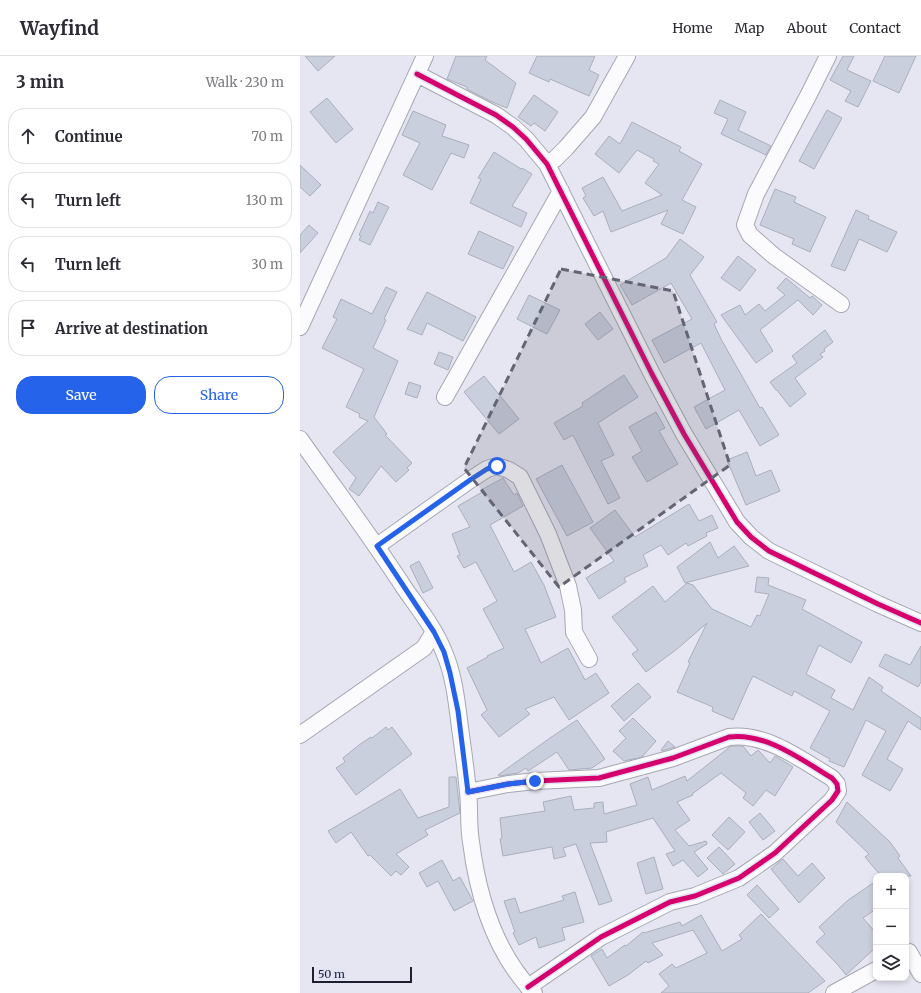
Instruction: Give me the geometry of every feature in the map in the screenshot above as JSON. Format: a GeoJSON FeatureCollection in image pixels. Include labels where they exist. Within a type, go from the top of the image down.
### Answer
{"type":"FeatureCollection","features":[{"type":"Feature","properties":{"kind":"street"},"geometry":{"type":"LineString","coordinates":[[547,164],[555,159],[566,148],[593,117],[627,56]]}},
{"type":"Feature","properties":{"kind":"street"},"geometry":{"type":"LineString","coordinates":[[828,56],[756,194],[745,225],[750,235],[774,256],[841,304]]}},
{"type":"Feature","properties":{"kind":"street"},"geometry":{"type":"LineString","coordinates":[[300,327],[420,62],[513,127],[526,139],[547,164],[680,427],[738,522],[751,537],[769,551],[878,604],[921,623]]}},
{"type":"Feature","properties":{"kind":"street"},"geometry":{"type":"LineString","coordinates":[[445,397],[561,191]]}},
{"type":"Feature","properties":{"kind":"street"},"geometry":{"type":"LineString","coordinates":[[300,439],[377,546],[434,632],[444,652],[458,711],[468,792],[470,841],[479,888],[495,935],[506,958],[531,990],[601,937],[670,902],[695,896],[739,878],[774,853],[832,800],[838,791],[837,784],[832,778],[788,751],[758,739],[738,736],[729,737],[673,758],[599,778],[515,783],[468,792]]}},
{"type":"Feature","properties":{"kind":"street"},"geometry":{"type":"LineString","coordinates":[[377,546],[487,469],[497,466],[509,470],[520,477],[548,534],[568,586],[573,610],[574,632],[589,659]]}},
{"type":"Feature","properties":{"kind":"street"},"geometry":{"type":"LineString","coordinates":[[300,735],[424,648],[434,632]]}},
{"type":"Feature","properties":{"kind":"street"},"geometry":{"type":"LineString","coordinates":[[424,648],[444,652]]}},
{"type":"Feature","properties":{"kind":"street"},"geometry":{"type":"LineString","coordinates":[[912,951],[921,974]]}},
{"type":"Feature","properties":{"kind":"street"},"geometry":{"type":"LineString","coordinates":[[834,993],[873,972]]}},
{"type":"Feature","properties":{"kind":"highlighted area"},"geometry":{"type":"Polygon","coordinates":[[[561,269],[673,291],[730,465],[559,587],[464,468],[561,269]]]}},
{"type":"Feature","properties":{"kind":"building"},"geometry":{"type":"Polygon","coordinates":[[[305,56],[335,56],[318,71],[305,56]]]}},
{"type":"Feature","properties":{"kind":"building"},"geometry":{"type":"Polygon","coordinates":[[[456,56],[487,56],[485,60],[516,83],[507,108],[467,89],[467,87],[447,79],[456,56]]]}},
{"type":"Feature","properties":{"kind":"building"},"geometry":{"type":"Polygon","coordinates":[[[537,56],[595,56],[589,70],[599,75],[589,96],[550,79],[549,82],[529,73],[537,56]]]}},
{"type":"Feature","properties":{"kind":"building"},"geometry":{"type":"Polygon","coordinates":[[[843,56],[854,56],[847,70],[871,81],[858,107],[845,101],[851,91],[830,80],[843,56]]]}},
{"type":"Feature","properties":{"kind":"building"},"geometry":{"type":"Polygon","coordinates":[[[885,56],[916,56],[899,93],[873,81],[885,56]]]}},
{"type":"Feature","properties":{"kind":"building"},"geometry":{"type":"Polygon","coordinates":[[[534,95],[558,112],[545,131],[534,123],[531,126],[518,117],[534,95]]]}},
{"type":"Feature","properties":{"kind":"building"},"geometry":{"type":"Polygon","coordinates":[[[327,98],[353,129],[336,143],[310,112],[327,98]]]}},
{"type":"Feature","properties":{"kind":"building"},"geometry":{"type":"Polygon","coordinates":[[[720,100],[746,112],[738,130],[771,146],[766,155],[721,134],[728,119],[714,113],[720,100]]]}},
{"type":"Feature","properties":{"kind":"building"},"geometry":{"type":"Polygon","coordinates":[[[827,110],[842,118],[814,169],[799,161],[827,110]]]}},
{"type":"Feature","properties":{"kind":"building"},"geometry":{"type":"Polygon","coordinates":[[[413,111],[446,125],[442,136],[469,145],[464,158],[451,153],[432,190],[403,175],[420,143],[402,135],[413,111]]]}},
{"type":"Feature","properties":{"kind":"building"},"geometry":{"type":"Polygon","coordinates":[[[632,122],[681,147],[679,151],[702,164],[682,200],[696,207],[683,234],[661,224],[668,210],[611,232],[603,211],[594,216],[583,198],[586,196],[582,188],[603,177],[622,211],[662,195],[645,183],[659,164],[653,161],[654,159],[637,150],[619,173],[595,154],[609,136],[620,144],[632,122]]]}},
{"type":"Feature","properties":{"kind":"building"},"geometry":{"type":"Polygon","coordinates":[[[494,152],[532,174],[512,206],[527,213],[521,227],[470,203],[481,179],[478,178],[494,152]]]}},
{"type":"Feature","properties":{"kind":"building"},"geometry":{"type":"Polygon","coordinates":[[[300,165],[321,185],[310,196],[300,187],[300,165]]]}},
{"type":"Feature","properties":{"kind":"building"},"geometry":{"type":"Polygon","coordinates":[[[775,189],[796,197],[794,202],[826,217],[810,252],[792,244],[794,239],[760,225],[775,189]]]}},
{"type":"Feature","properties":{"kind":"building"},"geometry":{"type":"Polygon","coordinates":[[[378,202],[389,207],[370,245],[359,240],[361,236],[359,235],[370,211],[373,213],[378,202]]]}},
{"type":"Feature","properties":{"kind":"building"},"geometry":{"type":"Polygon","coordinates":[[[856,210],[869,216],[868,219],[897,232],[887,252],[859,239],[845,271],[831,266],[856,210]]]}},
{"type":"Feature","properties":{"kind":"building"},"geometry":{"type":"Polygon","coordinates":[[[309,225],[318,233],[300,253],[300,235],[309,225]]]}},
{"type":"Feature","properties":{"kind":"building"},"geometry":{"type":"Polygon","coordinates":[[[479,231],[514,247],[503,269],[468,254],[479,231]]]}},
{"type":"Feature","properties":{"kind":"building"},"geometry":{"type":"Polygon","coordinates":[[[680,239],[704,257],[690,275],[717,322],[714,324],[721,339],[760,408],[762,407],[779,435],[760,446],[739,410],[706,429],[694,407],[725,390],[701,343],[664,363],[652,340],[692,319],[671,283],[632,305],[620,285],[666,258],[680,239]]]}},
{"type":"Feature","properties":{"kind":"building"},"geometry":{"type":"Polygon","coordinates":[[[738,256],[756,270],[740,291],[721,278],[738,256]]]}},
{"type":"Feature","properties":{"kind":"building"},"geometry":{"type":"Polygon","coordinates":[[[786,278],[810,298],[812,296],[822,305],[813,315],[798,300],[760,330],[773,351],[756,363],[721,315],[740,305],[745,315],[759,304],[765,311],[785,295],[777,288],[786,278]]]}},
{"type":"Feature","properties":{"kind":"building"},"geometry":{"type":"Polygon","coordinates":[[[386,287],[397,292],[384,319],[386,320],[373,348],[398,361],[374,417],[387,434],[385,435],[412,463],[407,468],[409,470],[396,482],[381,466],[359,496],[349,489],[356,478],[333,452],[368,421],[359,417],[360,414],[346,407],[364,369],[322,348],[337,319],[333,317],[341,299],[372,314],[386,287]]]}},
{"type":"Feature","properties":{"kind":"building"},"geometry":{"type":"Polygon","coordinates":[[[427,292],[476,317],[463,341],[427,323],[422,335],[407,329],[427,292]]]}},
{"type":"Feature","properties":{"kind":"building"},"geometry":{"type":"Polygon","coordinates":[[[529,295],[560,310],[547,334],[517,319],[529,295]]]}},
{"type":"Feature","properties":{"kind":"building"},"geometry":{"type":"Polygon","coordinates":[[[600,312],[613,329],[598,340],[585,324],[600,312]]]}},
{"type":"Feature","properties":{"kind":"building"},"geometry":{"type":"Polygon","coordinates":[[[825,330],[833,342],[820,354],[823,357],[795,378],[806,394],[790,407],[770,382],[797,363],[792,356],[825,330]]]}},
{"type":"Feature","properties":{"kind":"building"},"geometry":{"type":"Polygon","coordinates":[[[439,352],[453,357],[448,370],[434,364],[439,352]]]}},
{"type":"Feature","properties":{"kind":"building"},"geometry":{"type":"Polygon","coordinates":[[[624,375],[638,397],[598,423],[614,455],[601,461],[620,498],[608,504],[573,435],[564,440],[554,423],[583,406],[582,403],[624,375]]]}},
{"type":"Feature","properties":{"kind":"building"},"geometry":{"type":"Polygon","coordinates":[[[484,376],[519,419],[499,434],[464,392],[484,376]]]}},
{"type":"Feature","properties":{"kind":"building"},"geometry":{"type":"Polygon","coordinates":[[[409,382],[421,386],[417,398],[405,394],[409,382]]]}},
{"type":"Feature","properties":{"kind":"building"},"geometry":{"type":"Polygon","coordinates":[[[656,412],[665,428],[659,431],[678,464],[647,482],[632,457],[642,451],[629,427],[656,412]]]}},
{"type":"Feature","properties":{"kind":"building"},"geometry":{"type":"Polygon","coordinates":[[[747,452],[756,476],[771,470],[780,491],[746,505],[727,460],[747,452]]]}},
{"type":"Feature","properties":{"kind":"building"},"geometry":{"type":"Polygon","coordinates":[[[562,465],[593,522],[567,536],[536,479],[562,465]]]}},
{"type":"Feature","properties":{"kind":"building"},"geometry":{"type":"Polygon","coordinates":[[[503,478],[514,495],[517,493],[523,506],[490,525],[514,572],[531,562],[544,585],[556,617],[525,629],[541,663],[568,648],[585,680],[596,673],[609,693],[569,720],[554,697],[525,709],[530,714],[499,737],[481,715],[487,710],[467,668],[504,648],[483,609],[497,601],[476,562],[464,568],[457,556],[460,555],[452,534],[470,527],[458,506],[484,491],[483,489],[503,478]]]}},
{"type":"Feature","properties":{"kind":"building"},"geometry":{"type":"Polygon","coordinates":[[[689,504],[699,521],[712,515],[718,528],[706,533],[707,536],[688,546],[686,543],[668,555],[661,545],[643,555],[648,566],[624,578],[626,582],[599,599],[586,578],[614,561],[590,528],[615,510],[635,537],[689,504]]]}},
{"type":"Feature","properties":{"kind":"building"},"geometry":{"type":"Polygon","coordinates":[[[710,542],[718,558],[734,546],[749,566],[685,583],[677,567],[710,542]]]}},
{"type":"Feature","properties":{"kind":"building"},"geometry":{"type":"Polygon","coordinates":[[[419,561],[433,588],[423,593],[410,566],[419,561]]]}},
{"type":"Feature","properties":{"kind":"building"},"geometry":{"type":"Polygon","coordinates":[[[757,577],[769,578],[768,585],[806,600],[802,609],[862,642],[851,663],[819,645],[806,674],[835,690],[831,698],[853,710],[869,677],[883,687],[881,691],[921,718],[921,730],[908,721],[887,759],[903,769],[890,791],[862,775],[886,731],[866,720],[844,767],[829,761],[830,759],[810,748],[830,711],[794,691],[792,696],[753,676],[733,720],[712,711],[713,707],[677,692],[690,663],[688,662],[707,623],[677,649],[646,672],[632,654],[638,650],[612,617],[653,586],[665,602],[687,583],[693,585],[712,609],[751,627],[757,615],[760,616],[769,594],[755,592],[757,577]]]}},
{"type":"Feature","properties":{"kind":"building"},"geometry":{"type":"Polygon","coordinates":[[[921,646],[921,682],[918,687],[879,666],[885,654],[910,665],[921,646]]]}},
{"type":"Feature","properties":{"kind":"building"},"geometry":{"type":"Polygon","coordinates":[[[638,683],[651,697],[624,721],[611,706],[638,683]]]}},
{"type":"Feature","properties":{"kind":"building"},"geometry":{"type":"Polygon","coordinates":[[[633,718],[656,741],[642,757],[624,761],[613,751],[626,738],[619,731],[633,718]]]}},
{"type":"Feature","properties":{"kind":"building"},"geometry":{"type":"Polygon","coordinates":[[[577,720],[605,759],[592,768],[569,770],[557,752],[528,771],[526,768],[518,773],[498,775],[550,738],[577,720]]]}},
{"type":"Feature","properties":{"kind":"building"},"geometry":{"type":"Polygon","coordinates":[[[386,727],[388,730],[392,727],[412,754],[356,795],[336,768],[345,762],[343,758],[386,727]]]}},
{"type":"Feature","properties":{"kind":"building"},"geometry":{"type":"Polygon","coordinates":[[[668,741],[675,747],[662,751],[661,750],[668,741]]]}},
{"type":"Feature","properties":{"kind":"building"},"geometry":{"type":"Polygon","coordinates":[[[731,746],[743,746],[751,756],[758,750],[770,763],[775,756],[793,767],[775,796],[766,790],[753,806],[743,798],[746,793],[721,773],[692,794],[693,795],[677,802],[690,820],[675,830],[689,846],[706,841],[707,844],[694,852],[708,869],[698,877],[683,860],[673,866],[666,854],[675,851],[653,818],[606,832],[607,842],[590,843],[612,901],[599,905],[576,844],[563,848],[566,856],[554,859],[552,847],[503,856],[500,839],[502,838],[500,818],[545,811],[543,802],[571,796],[574,810],[594,808],[594,803],[603,802],[604,814],[637,805],[630,784],[648,777],[652,790],[685,776],[687,781],[731,746]]]}},
{"type":"Feature","properties":{"kind":"building"},"geometry":{"type":"Polygon","coordinates":[[[449,777],[456,777],[460,813],[425,830],[428,835],[396,854],[409,867],[401,875],[396,871],[391,876],[370,855],[368,856],[351,832],[336,843],[328,831],[400,789],[418,818],[449,807],[449,777]]]}},
{"type":"Feature","properties":{"kind":"building"},"geometry":{"type":"Polygon","coordinates":[[[847,802],[890,842],[900,856],[898,858],[909,873],[878,873],[865,857],[869,854],[836,822],[847,802]]]}},
{"type":"Feature","properties":{"kind":"building"},"geometry":{"type":"Polygon","coordinates":[[[760,813],[775,831],[763,840],[749,822],[760,813]]]}},
{"type":"Feature","properties":{"kind":"building"},"geometry":{"type":"Polygon","coordinates":[[[729,817],[745,832],[728,850],[712,835],[729,817]]]}},
{"type":"Feature","properties":{"kind":"building"},"geometry":{"type":"Polygon","coordinates":[[[719,847],[735,864],[723,874],[707,858],[719,847]]]}},
{"type":"Feature","properties":{"kind":"building"},"geometry":{"type":"Polygon","coordinates":[[[654,857],[663,889],[646,894],[637,863],[654,857]]]}},
{"type":"Feature","properties":{"kind":"building"},"geometry":{"type":"Polygon","coordinates":[[[783,859],[798,876],[812,863],[825,878],[799,903],[771,869],[783,859]]]}},
{"type":"Feature","properties":{"kind":"building"},"geometry":{"type":"Polygon","coordinates":[[[442,860],[453,881],[460,877],[473,901],[454,911],[438,881],[427,887],[419,873],[442,860]]]}},
{"type":"Feature","properties":{"kind":"building"},"geometry":{"type":"Polygon","coordinates":[[[873,883],[873,911],[863,918],[873,930],[873,950],[846,975],[816,942],[825,934],[819,927],[847,901],[873,883]]]}},
{"type":"Feature","properties":{"kind":"building"},"geometry":{"type":"Polygon","coordinates":[[[757,885],[779,909],[769,918],[747,895],[757,885]]]}},
{"type":"Feature","properties":{"kind":"building"},"geometry":{"type":"Polygon","coordinates":[[[575,892],[584,922],[562,928],[565,940],[539,948],[536,937],[519,945],[513,933],[515,932],[504,901],[515,898],[520,913],[564,900],[562,896],[575,892]]]}},
{"type":"Feature","properties":{"kind":"building"},"geometry":{"type":"Polygon","coordinates":[[[761,914],[825,981],[808,993],[661,993],[669,986],[659,974],[672,964],[676,968],[707,953],[693,930],[652,943],[663,955],[648,963],[646,961],[628,975],[609,986],[591,956],[602,949],[607,958],[625,945],[626,946],[643,932],[644,933],[680,922],[682,926],[701,915],[722,951],[742,939],[739,935],[761,914]]]}},
{"type":"Feature","properties":{"kind":"cycle path"},"geometry":{"type":"LineString","coordinates":[[417,74],[496,115],[513,127],[526,139],[547,164],[652,374],[684,434],[737,522],[751,537],[769,551],[878,604],[921,623]]}},
{"type":"Feature","properties":{"kind":"cycle path"},"geometry":{"type":"LineString","coordinates":[[468,792],[508,784],[535,781],[599,778],[673,758],[729,737],[743,737],[770,743],[796,756],[832,778],[837,784],[838,791],[832,800],[775,853],[739,878],[695,896],[670,902],[601,937],[528,987]]}},
{"type":"Feature","properties":{"kind":"route"},"geometry":{"type":"LineString","coordinates":[[497,466],[487,469],[470,480],[377,546],[434,632],[444,652],[458,711],[468,792],[508,784],[535,781]]}}]}
